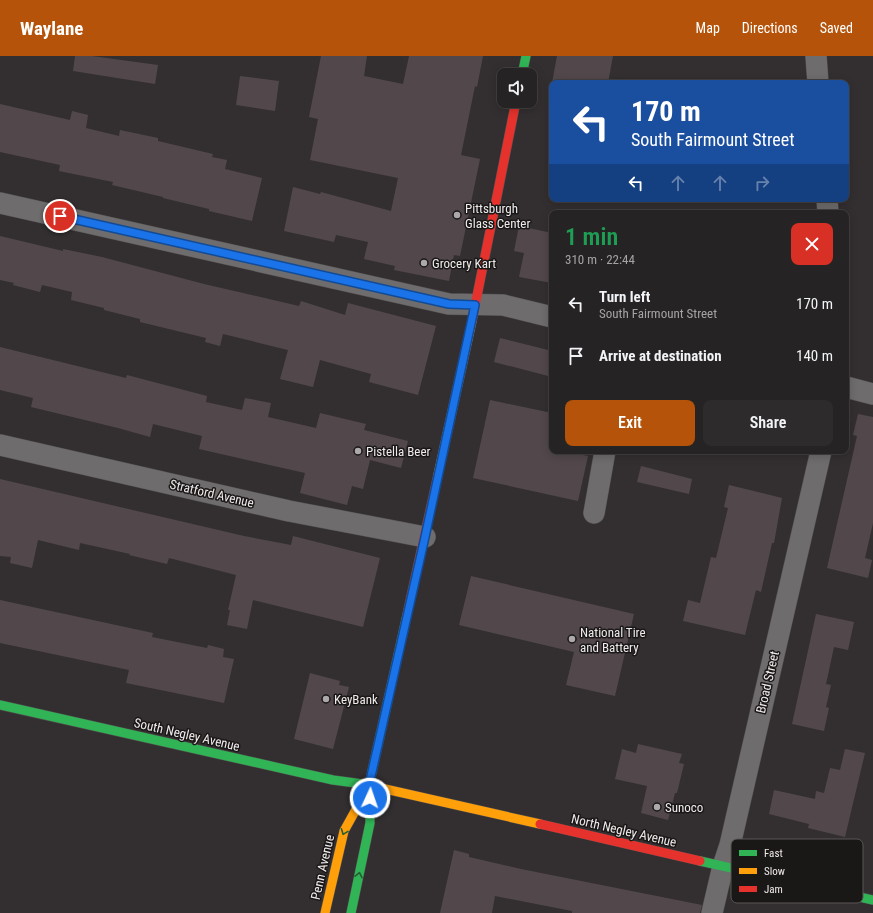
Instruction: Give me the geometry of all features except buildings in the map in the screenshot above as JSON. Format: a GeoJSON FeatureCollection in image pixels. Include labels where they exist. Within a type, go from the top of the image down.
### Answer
{"type":"FeatureCollection","features":[{"type":"Feature","properties":{"kind":"main road"},"geometry":{"type":"LineString","coordinates":[[523,68],[526,56]]}},
{"type":"Feature","properties":{"kind":"main road","name":"Penn Avenue"},"geometry":{"type":"LineString","coordinates":[[351,913],[370,823],[369,785],[425,537],[475,305],[515,108]]}},
{"type":"Feature","properties":{"kind":"main road","name":"South Negley Avenue"},"geometry":{"type":"LineString","coordinates":[[0,705],[318,777],[369,785]]}},
{"type":"Feature","properties":{"kind":"main road","name":"Penn Avenue"},"geometry":{"type":"LineString","coordinates":[[325,913],[344,832],[369,785]]}},
{"type":"Feature","properties":{"kind":"main road","name":"North Negley Avenue"},"geometry":{"type":"LineString","coordinates":[[369,785],[731,868]]}},
{"type":"Feature","properties":{"kind":"main road","name":"North Negley Avenue"},"geometry":{"type":"LineString","coordinates":[[863,898],[873,900]]}},
{"type":"Feature","properties":{"kind":"street"},"geometry":{"type":"LineString","coordinates":[[816,56],[818,80]]}},
{"type":"Feature","properties":{"kind":"street"},"geometry":{"type":"LineString","coordinates":[[0,203],[449,304],[503,305],[549,316]]}},
{"type":"Feature","properties":{"kind":"street"},"geometry":{"type":"LineString","coordinates":[[849,388],[873,394]]}},
{"type":"Feature","properties":{"kind":"street","name":"Stratford Avenue"},"geometry":{"type":"LineString","coordinates":[[0,445],[289,511],[425,537]]}},
{"type":"Feature","properties":{"kind":"street"},"geometry":{"type":"LineString","coordinates":[[594,513],[604,454]]}},
{"type":"Feature","properties":{"kind":"street","name":"Broad Street"},"geometry":{"type":"LineString","coordinates":[[731,839],[820,454]]}},
{"type":"Feature","properties":{"kind":"street","name":"Broad Street"},"geometry":{"type":"LineString","coordinates":[[712,913],[723,866],[731,841]]}},
{"type":"Feature","properties":{"kind":"traffic: fast"},"geometry":{"type":"LineString","coordinates":[[523,68],[526,56]]}},
{"type":"Feature","properties":{"kind":"traffic: fast"},"geometry":{"type":"LineString","coordinates":[[351,913],[370,823],[369,785],[407,615]]}},
{"type":"Feature","properties":{"kind":"traffic: fast"},"geometry":{"type":"LineString","coordinates":[[0,705],[333,780],[363,784]]}},
{"type":"Feature","properties":{"kind":"traffic: fast"},"geometry":{"type":"LineString","coordinates":[[700,861],[731,868]]}},
{"type":"Feature","properties":{"kind":"traffic: fast"},"geometry":{"type":"LineString","coordinates":[[863,898],[873,900]]}},
{"type":"Feature","properties":{"kind":"traffic: slow"},"geometry":{"type":"LineString","coordinates":[[438,475],[472,321]]}},
{"type":"Feature","properties":{"kind":"traffic: slow"},"geometry":{"type":"LineString","coordinates":[[363,784],[540,824]]}},
{"type":"Feature","properties":{"kind":"traffic: slow"},"geometry":{"type":"LineString","coordinates":[[325,913],[344,831],[369,786]]}},
{"type":"Feature","properties":{"kind":"traffic: jam"},"geometry":{"type":"LineString","coordinates":[[472,321],[515,108]]}},
{"type":"Feature","properties":{"kind":"traffic: jam"},"geometry":{"type":"LineString","coordinates":[[407,615],[438,475]]}},
{"type":"Feature","properties":{"kind":"traffic: jam"},"geometry":{"type":"LineString","coordinates":[[540,824],[700,861]]}},
{"type":"Feature","properties":{"kind":"place","name":"Pittsburgh Glass Center"},"geometry":{"type":"Point","coordinates":[457,215]}},
{"type":"Feature","properties":{"kind":"place","name":"Grocery Kart"},"geometry":{"type":"Point","coordinates":[424,263]}},
{"type":"Feature","properties":{"kind":"place","name":"Pistella Beer"},"geometry":{"type":"Point","coordinates":[358,451]}},
{"type":"Feature","properties":{"kind":"place","name":"National Tire and Battery"},"geometry":{"type":"Point","coordinates":[572,639]}},
{"type":"Feature","properties":{"kind":"place","name":"KeyBank"},"geometry":{"type":"Point","coordinates":[326,699]}},
{"type":"Feature","properties":{"kind":"place","name":"Sunoco"},"geometry":{"type":"Point","coordinates":[657,807]}},
{"type":"Feature","properties":{"kind":"route"},"geometry":{"type":"LineString","coordinates":[[60,216],[449,304],[475,305],[397,664],[374,760],[369,785],[370,798]]}}]}
